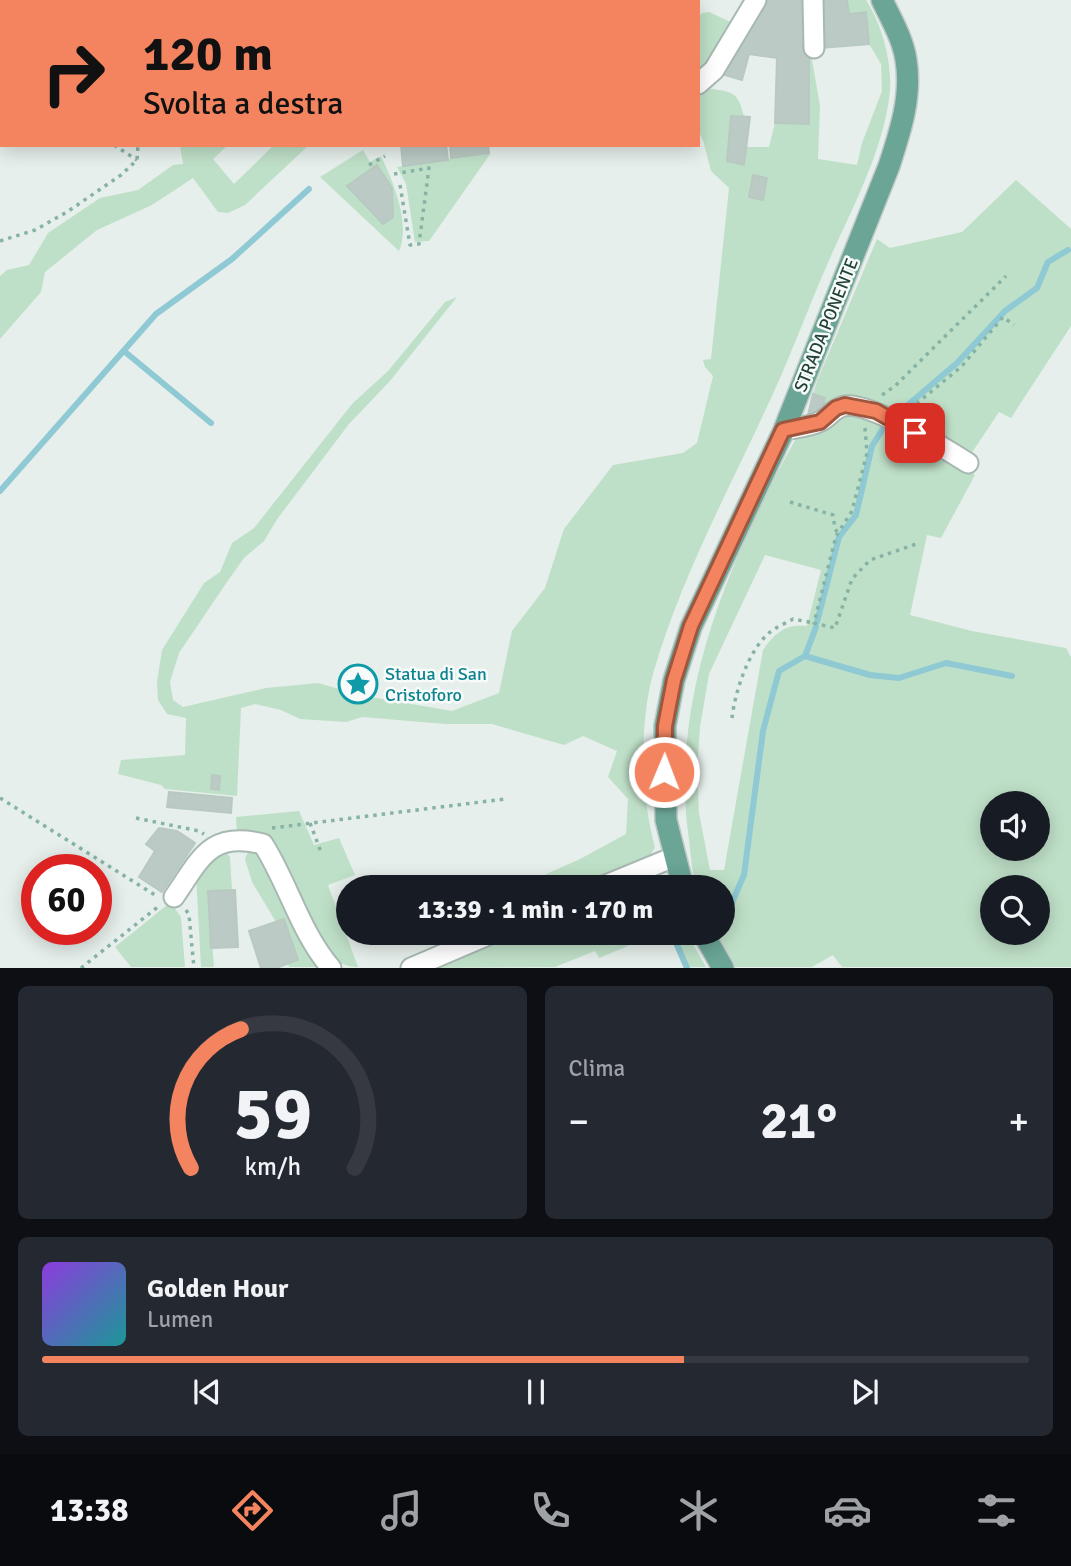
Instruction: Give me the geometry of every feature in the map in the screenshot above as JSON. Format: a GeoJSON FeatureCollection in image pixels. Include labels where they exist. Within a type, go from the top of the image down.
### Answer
{"type":"FeatureCollection","features":[{"type":"Feature","properties":{"kind":"main road","name":"STRADA PONENTE"},"geometry":{"type":"LineString","coordinates":[[679,875],[666,820],[664,772],[665,726],[674,680],[691,626],[783,430],[902,129],[907,96],[906,60],[896,29],[882,0]]}},
{"type":"Feature","properties":{"kind":"main road"},"geometry":{"type":"LineString","coordinates":[[710,945],[723,968]]}},
{"type":"Feature","properties":{"kind":"street"},"geometry":{"type":"LineString","coordinates":[[700,82],[714,70],[755,0]]}},
{"type":"Feature","properties":{"kind":"street"},"geometry":{"type":"LineString","coordinates":[[813,0],[814,48]]}},
{"type":"Feature","properties":{"kind":"street"},"geometry":{"type":"LineString","coordinates":[[783,430],[820,422],[836,408],[845,405],[860,407],[876,411],[968,463]]}},
{"type":"Feature","properties":{"kind":"street"},"geometry":{"type":"LineString","coordinates":[[170,899],[200,859],[213,847],[227,840],[245,839],[263,844],[276,864],[319,955],[331,968]]}},
{"type":"Feature","properties":{"kind":"street"},"geometry":{"type":"LineString","coordinates":[[630,875],[674,857]]}},
{"type":"Feature","properties":{"kind":"street"},"geometry":{"type":"LineString","coordinates":[[411,968],[465,945]]}},
{"type":"Feature","properties":{"kind":"path"},"geometry":{"type":"LineString","coordinates":[[117,147],[137,160]]}},
{"type":"Feature","properties":{"kind":"path"},"geometry":{"type":"LineString","coordinates":[[0,242],[35,230],[121,175],[137,160],[138,147]]}},
{"type":"Feature","properties":{"kind":"path"},"geometry":{"type":"LineString","coordinates":[[369,165],[385,156]]}},
{"type":"Feature","properties":{"kind":"path"},"geometry":{"type":"LineString","coordinates":[[394,174],[429,168],[419,244],[410,245],[400,185]]}},
{"type":"Feature","properties":{"kind":"path"},"geometry":{"type":"LineString","coordinates":[[814,623],[838,533],[852,511],[867,453],[866,432],[860,407],[895,386],[1006,276]]}},
{"type":"Feature","properties":{"kind":"path"},"geometry":{"type":"LineString","coordinates":[[895,422],[961,367],[1003,317],[1014,324]]}},
{"type":"Feature","properties":{"kind":"path"},"geometry":{"type":"LineString","coordinates":[[790,502],[832,515],[838,533]]}},
{"type":"Feature","properties":{"kind":"path"},"geometry":{"type":"LineString","coordinates":[[732,718],[735,692],[757,648],[769,633],[793,618],[835,628],[852,579],[870,560],[919,543]]}},
{"type":"Feature","properties":{"kind":"path"},"geometry":{"type":"LineString","coordinates":[[0,798],[170,899],[181,902],[188,915],[194,968]]}},
{"type":"Feature","properties":{"kind":"path"},"geometry":{"type":"LineString","coordinates":[[245,839],[266,829],[505,799]]}},
{"type":"Feature","properties":{"kind":"path"},"geometry":{"type":"LineString","coordinates":[[136,818],[199,831],[208,837],[213,847]]}},
{"type":"Feature","properties":{"kind":"path"},"geometry":{"type":"LineString","coordinates":[[310,823],[321,852]]}},
{"type":"Feature","properties":{"kind":"path"},"geometry":{"type":"LineString","coordinates":[[81,968],[170,899]]}},
{"type":"Feature","properties":{"kind":"green space"},"geometry":{"type":"Polygon","coordinates":[[[847,0],[866,0],[881,32],[888,56],[890,80],[887,113],[865,180],[773,393],[689,573],[653,674],[645,715],[644,738],[647,806],[655,847],[650,856],[606,875],[544,875],[626,834],[628,799],[608,777],[617,751],[583,736],[564,745],[492,724],[445,724],[362,717],[346,722],[300,719],[281,710],[255,704],[241,708],[237,796],[165,789],[161,785],[118,774],[121,760],[185,755],[186,718],[167,714],[158,700],[157,682],[162,650],[204,583],[220,572],[232,543],[254,528],[352,404],[388,371],[445,302],[457,297],[390,381],[349,424],[278,518],[264,541],[244,558],[179,653],[170,682],[173,700],[183,707],[266,688],[318,683],[365,696],[452,711],[499,693],[512,631],[545,588],[564,529],[613,465],[683,453],[697,443],[713,376],[703,360],[711,359],[729,188],[711,171],[700,134],[700,92],[705,88],[721,90],[732,94],[739,101],[744,117],[731,116],[727,161],[744,165],[747,147],[769,147],[775,123],[809,124],[810,48],[820,106],[818,159],[857,165],[862,143],[882,91],[881,64],[869,44],[866,13],[849,14],[847,0]]]}},
{"type":"Feature","properties":{"kind":"green space"},"geometry":{"type":"Polygon","coordinates":[[[709,12],[735,24],[700,75],[700,16],[709,12]]]}},
{"type":"Feature","properties":{"kind":"green space"},"geometry":{"type":"Polygon","coordinates":[[[180,147],[226,147],[213,159],[234,184],[272,147],[307,147],[245,205],[228,213],[218,212],[193,178],[152,205],[97,230],[45,272],[41,292],[0,339],[0,276],[7,270],[29,265],[48,233],[100,198],[138,190],[173,165],[183,164],[180,147]]]}},
{"type":"Feature","properties":{"kind":"green space"},"geometry":{"type":"Polygon","coordinates":[[[363,150],[370,162],[381,156],[395,190],[403,228],[399,251],[320,177],[363,150]]]}},
{"type":"Feature","properties":{"kind":"green space"},"geometry":{"type":"Polygon","coordinates":[[[491,153],[429,241],[415,242],[406,184],[397,167],[491,153]]]}},
{"type":"Feature","properties":{"kind":"green space"},"geometry":{"type":"Polygon","coordinates":[[[1016,180],[1071,229],[1071,326],[1011,418],[999,412],[963,466],[975,475],[941,538],[927,535],[910,615],[972,631],[1066,648],[1071,657],[1071,967],[842,967],[833,955],[812,967],[733,967],[721,945],[735,945],[735,875],[694,875],[687,824],[685,779],[688,734],[705,647],[735,563],[773,481],[808,415],[820,418],[825,399],[813,394],[817,381],[877,239],[890,248],[962,232],[1016,180]],[[765,555],[709,674],[700,727],[697,768],[699,813],[710,870],[724,870],[763,650],[787,628],[807,626],[821,570],[765,555]]]}},
{"type":"Feature","properties":{"kind":"green space"},"geometry":{"type":"Polygon","coordinates":[[[299,811],[314,845],[339,838],[355,875],[336,875],[336,882],[328,885],[336,907],[336,945],[350,945],[358,967],[343,964],[330,955],[311,927],[282,864],[267,851],[237,833],[236,817],[299,811]]]}},
{"type":"Feature","properties":{"kind":"green space"},"geometry":{"type":"Polygon","coordinates":[[[258,849],[326,967],[289,967],[288,964],[298,960],[284,920],[276,922],[252,882],[245,859],[248,852],[258,849]]]}},
{"type":"Feature","properties":{"kind":"green space"},"geometry":{"type":"Polygon","coordinates":[[[224,850],[230,857],[232,890],[208,892],[214,967],[201,967],[196,875],[224,850]]]}},
{"type":"Feature","properties":{"kind":"green space"},"geometry":{"type":"Polygon","coordinates":[[[167,905],[174,907],[181,917],[185,967],[131,967],[115,947],[167,905]]]}},
{"type":"Feature","properties":{"kind":"green space"},"geometry":{"type":"Polygon","coordinates":[[[479,945],[628,946],[599,958],[595,951],[555,967],[425,968],[479,945]]]}},
{"type":"Feature","properties":{"kind":"green space"},"geometry":{"type":"Polygon","coordinates":[[[677,945],[694,945],[706,967],[686,967],[677,945]]]}},
{"type":"Feature","properties":{"kind":"building"},"geometry":{"type":"Polygon","coordinates":[[[764,0],[809,0],[809,124],[775,123],[777,58],[749,54],[742,80],[721,74],[764,0]]]}},
{"type":"Feature","properties":{"kind":"building"},"geometry":{"type":"Polygon","coordinates":[[[817,0],[847,0],[849,14],[866,12],[869,44],[821,48],[817,0]]]}},
{"type":"Feature","properties":{"kind":"building"},"geometry":{"type":"Polygon","coordinates":[[[731,116],[750,117],[744,165],[727,161],[731,116]]]}},
{"type":"Feature","properties":{"kind":"building"},"geometry":{"type":"Polygon","coordinates":[[[401,147],[446,147],[448,160],[403,166],[401,147]]]}},
{"type":"Feature","properties":{"kind":"building"},"geometry":{"type":"Polygon","coordinates":[[[450,147],[488,147],[489,153],[451,158],[450,147]]]}},
{"type":"Feature","properties":{"kind":"building"},"geometry":{"type":"Polygon","coordinates":[[[377,165],[392,188],[393,217],[383,224],[347,186],[377,165]]]}},
{"type":"Feature","properties":{"kind":"building"},"geometry":{"type":"Polygon","coordinates":[[[753,175],[767,178],[763,200],[749,197],[753,175]]]}},
{"type":"Feature","properties":{"kind":"building"},"geometry":{"type":"Polygon","coordinates":[[[813,394],[825,398],[820,418],[808,415],[813,394]]]}},
{"type":"Feature","properties":{"kind":"building"},"geometry":{"type":"Polygon","coordinates":[[[212,775],[220,776],[219,790],[211,789],[212,775]]]}},
{"type":"Feature","properties":{"kind":"building"},"geometry":{"type":"Polygon","coordinates":[[[169,792],[232,798],[231,813],[167,807],[169,792]]]}},
{"type":"Feature","properties":{"kind":"building"},"geometry":{"type":"Polygon","coordinates":[[[159,828],[177,831],[195,843],[162,892],[139,877],[155,851],[146,844],[159,828]]]}},
{"type":"Feature","properties":{"kind":"building"},"geometry":{"type":"Polygon","coordinates":[[[235,890],[238,947],[211,948],[208,891],[235,890]]]}},
{"type":"Feature","properties":{"kind":"building"},"geometry":{"type":"Polygon","coordinates":[[[284,919],[298,960],[276,968],[261,968],[249,931],[284,919]]]}},
{"type":"Feature","properties":{"kind":"waterway"},"geometry":{"type":"LineString","coordinates":[[0,491],[156,314],[232,259],[309,189]]}},
{"type":"Feature","properties":{"kind":"waterway"},"geometry":{"type":"LineString","coordinates":[[896,415],[957,363],[1005,311],[1037,288],[1048,262],[1068,250]]}},
{"type":"Feature","properties":{"kind":"waterway"},"geometry":{"type":"LineString","coordinates":[[124,351],[211,423]]}},
{"type":"Feature","properties":{"kind":"waterway"},"geometry":{"type":"LineString","coordinates":[[817,622],[839,537],[856,515],[872,446],[886,424]]}},
{"type":"Feature","properties":{"kind":"waterway"},"geometry":{"type":"LineString","coordinates":[[805,656],[816,627]]}},
{"type":"Feature","properties":{"kind":"waterway"},"geometry":{"type":"LineString","coordinates":[[735,896],[744,875],[763,731],[779,671],[805,656],[870,675],[899,678],[946,663],[1012,676]]}},
{"type":"Feature","properties":{"kind":"waterway"},"geometry":{"type":"LineString","coordinates":[[677,945],[687,968]]}},
{"type":"Feature","properties":{"kind":"place","name":"Statua di San Cristoforo"},"geometry":{"type":"Point","coordinates":[358,684]}},
{"type":"Feature","properties":{"kind":"route"},"geometry":{"type":"LineString","coordinates":[[664,772],[665,726],[674,680],[691,626],[783,430],[820,422],[836,408],[845,405],[876,411],[915,433]]}}]}
